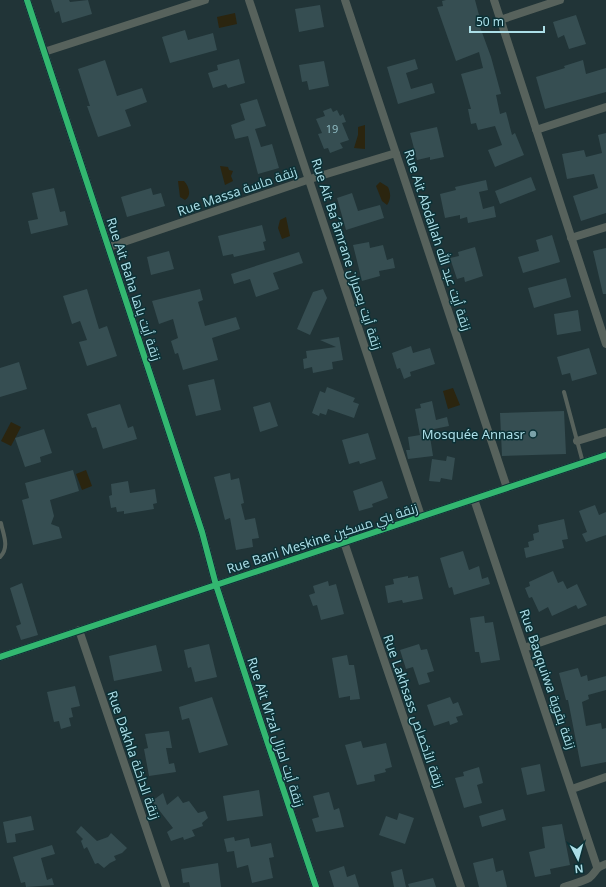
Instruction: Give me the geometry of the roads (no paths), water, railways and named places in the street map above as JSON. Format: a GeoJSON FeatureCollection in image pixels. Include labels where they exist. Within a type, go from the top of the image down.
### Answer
{"type":"FeatureCollection","features":[{"type":"Feature","properties":{"kind":"street","name":"Rue Ait Baha زنقة أيت باها"},"geometry":{"type":"LineString","coordinates":[[27,0],[204,538],[216,585]]}},
{"type":"Feature","properties":{"kind":"street"},"geometry":{"type":"LineString","coordinates":[[44,52],[205,0]]}},
{"type":"Feature","properties":{"kind":"street","name":"Rue Ait Ba´âmrane زنقة أيت بعمران"},"geometry":{"type":"LineString","coordinates":[[249,0],[310,179],[421,516]]}},
{"type":"Feature","properties":{"kind":"street","name":"Rue Ait Abdallah زنقة أيت عبد الله"},"geometry":{"type":"LineString","coordinates":[[345,0],[507,488]]}},
{"type":"Feature","properties":{"kind":"street"},"geometry":{"type":"LineString","coordinates":[[494,0],[571,238],[602,316],[606,344]]}},
{"type":"Feature","properties":{"kind":"street"},"geometry":{"type":"LineString","coordinates":[[500,20],[560,0]]}},
{"type":"Feature","properties":{"kind":"street"},"geometry":{"type":"LineString","coordinates":[[536,130],[606,107]]}},
{"type":"Feature","properties":{"kind":"street","name":"Rue Massa زنقة ماسة"},"geometry":{"type":"LineString","coordinates":[[109,247],[310,179],[396,153]]}},
{"type":"Feature","properties":{"kind":"street"},"geometry":{"type":"LineString","coordinates":[[571,238],[606,227]]}},
{"type":"Feature","properties":{"kind":"street"},"geometry":{"type":"LineString","coordinates":[[577,441],[606,432]]}},
{"type":"Feature","properties":{"kind":"street","name":"Rue Bani Meskine زنقة بني مسكين"},"geometry":{"type":"LineString","coordinates":[[0,657],[606,455]]}},
{"type":"Feature","properties":{"kind":"street","name":"Rue Baqquiwa زنقة بقوية"},"geometry":{"type":"LineString","coordinates":[[474,499],[597,867]]}},
{"type":"Feature","properties":{"kind":"street","name":"Rue Lakhsass زنقة الأخصاص"},"geometry":{"type":"LineString","coordinates":[[344,542],[461,887]]}},
{"type":"Feature","properties":{"kind":"street","name":"Rue Ait M'zal زنقة أيت امزال"},"geometry":{"type":"LineString","coordinates":[[216,585],[316,887]]}},
{"type":"Feature","properties":{"kind":"street"},"geometry":{"type":"LineString","coordinates":[[524,648],[606,620]]}},
{"type":"Feature","properties":{"kind":"street","name":"Rue Dakhla زنقة الداخلة"},"geometry":{"type":"LineString","coordinates":[[80,630],[166,887]]}},
{"type":"Feature","properties":{"kind":"street"},"geometry":{"type":"LineString","coordinates":[[572,789],[606,777]]}},
{"type":"Feature","properties":{"kind":"street"},"geometry":{"type":"LineString","coordinates":[[564,887],[588,878],[597,867],[606,864]]}},
{"type":"Feature","properties":{"kind":"lane"},"geometry":{"type":"LineString","coordinates":[[564,392],[583,463]]}},
{"type":"Feature","properties":{"kind":"lane"},"geometry":{"type":"LineString","coordinates":[[0,557],[6,546],[1,523]]}},
{"type":"Feature","properties":{"kind":"place","name":"Mosquée Annasr"},"geometry":{"type":"Point","coordinates":[533,434]}}]}
